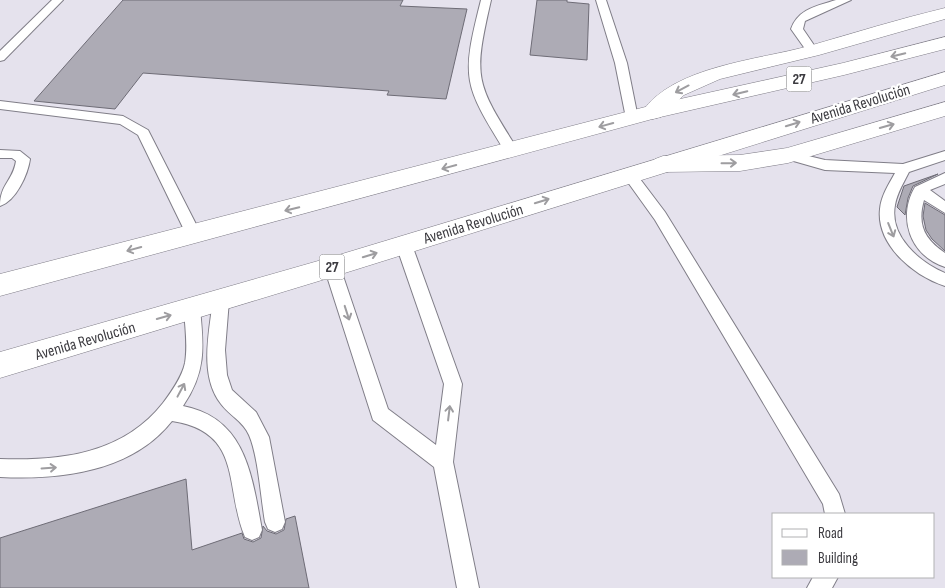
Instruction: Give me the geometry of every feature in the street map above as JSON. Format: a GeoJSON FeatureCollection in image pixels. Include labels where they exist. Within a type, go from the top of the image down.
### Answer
{"type":"FeatureCollection","features":[{"type":"Feature","properties":{"kind":"main road"},"geometry":{"type":"LineString","coordinates":[[642,115],[677,91],[713,75],[812,51],[945,13]]}},
{"type":"Feature","properties":{"kind":"main road","name":"27"},"geometry":{"type":"LineString","coordinates":[[0,285],[642,115],[844,69],[945,43]]}},
{"type":"Feature","properties":{"kind":"main road","name":"Avenida Revolución"},"geometry":{"type":"LineString","coordinates":[[0,365],[332,267],[945,78]]}},
{"type":"Feature","properties":{"kind":"main road"},"geometry":{"type":"LineString","coordinates":[[663,164],[740,162],[788,155],[945,109]]}},
{"type":"Feature","properties":{"kind":"lane"},"geometry":{"type":"LineString","coordinates":[[0,58],[58,0]]}},
{"type":"Feature","properties":{"kind":"lane"},"geometry":{"type":"LineString","coordinates":[[486,0],[473,68],[476,88],[480,100],[511,150]]}},
{"type":"Feature","properties":{"kind":"lane"},"geometry":{"type":"LineString","coordinates":[[601,0],[621,62],[642,115]]}},
{"type":"Feature","properties":{"kind":"lane"},"geometry":{"type":"LineString","coordinates":[[812,51],[797,29],[800,19],[814,11],[846,0]]}},
{"type":"Feature","properties":{"kind":"lane"},"geometry":{"type":"LineString","coordinates":[[0,105],[123,120],[143,133],[193,234]]}},
{"type":"Feature","properties":{"kind":"lane"},"geometry":{"type":"LineString","coordinates":[[0,154],[15,154],[23,159],[23,166],[6,194],[0,200]]}},
{"type":"Feature","properties":{"kind":"lane"},"geometry":{"type":"LineString","coordinates":[[788,155],[825,165],[904,169],[945,155]]}},
{"type":"Feature","properties":{"kind":"lane"},"geometry":{"type":"LineString","coordinates":[[904,169],[886,211],[888,225],[896,242],[910,257],[945,280]]}},
{"type":"Feature","properties":{"kind":"lane"},"geometry":{"type":"LineString","coordinates":[[629,174],[660,216],[832,501],[835,513]]}},
{"type":"Feature","properties":{"kind":"lane"},"geometry":{"type":"LineString","coordinates":[[945,178],[920,190],[911,217],[913,228],[919,240],[930,252],[945,261]]}},
{"type":"Feature","properties":{"kind":"lane"},"geometry":{"type":"LineString","coordinates":[[920,190],[945,208]]}},
{"type":"Feature","properties":{"kind":"lane"},"geometry":{"type":"LineString","coordinates":[[404,245],[453,384],[443,462],[468,588]]}},
{"type":"Feature","properties":{"kind":"lane"},"geometry":{"type":"LineString","coordinates":[[332,267],[380,414],[443,462]]}},
{"type":"Feature","properties":{"kind":"lane"},"geometry":{"type":"LineString","coordinates":[[221,300],[217,370],[220,384],[232,404],[248,417],[256,428],[261,441],[275,522]]}},
{"type":"Feature","properties":{"kind":"lane"},"geometry":{"type":"LineString","coordinates":[[0,468],[21,470],[69,466],[106,456],[142,439],[170,412],[192,368],[194,341],[192,309]]}},
{"type":"Feature","properties":{"kind":"lane"},"geometry":{"type":"LineString","coordinates":[[170,412],[198,418],[226,437],[238,462],[252,530]]}},
{"type":"Feature","properties":{"kind":"lane"},"geometry":{"type":"LineString","coordinates":[[818,588],[826,578]]}},
{"type":"Feature","properties":{"kind":"building"},"geometry":{"type":"Polygon","coordinates":[[[123,0],[403,0],[400,6],[467,9],[446,99],[387,95],[389,91],[143,73],[115,109],[34,101],[123,0]]]}},
{"type":"Feature","properties":{"kind":"building"},"geometry":{"type":"Polygon","coordinates":[[[537,0],[567,0],[567,2],[589,4],[587,60],[530,55],[537,0]]]}},
{"type":"Feature","properties":{"kind":"building"},"geometry":{"type":"Polygon","coordinates":[[[938,174],[913,186],[908,198],[905,215],[897,207],[904,186],[938,174]]]}},
{"type":"Feature","properties":{"kind":"building"},"geometry":{"type":"Polygon","coordinates":[[[925,203],[945,215],[945,251],[932,239],[926,230],[923,216],[925,203]]]}},
{"type":"Feature","properties":{"kind":"building"},"geometry":{"type":"Polygon","coordinates":[[[186,479],[192,550],[242,533],[244,539],[253,542],[261,538],[263,526],[267,531],[276,534],[284,530],[286,519],[295,516],[309,588],[0,588],[0,538],[186,479]]]}}]}
